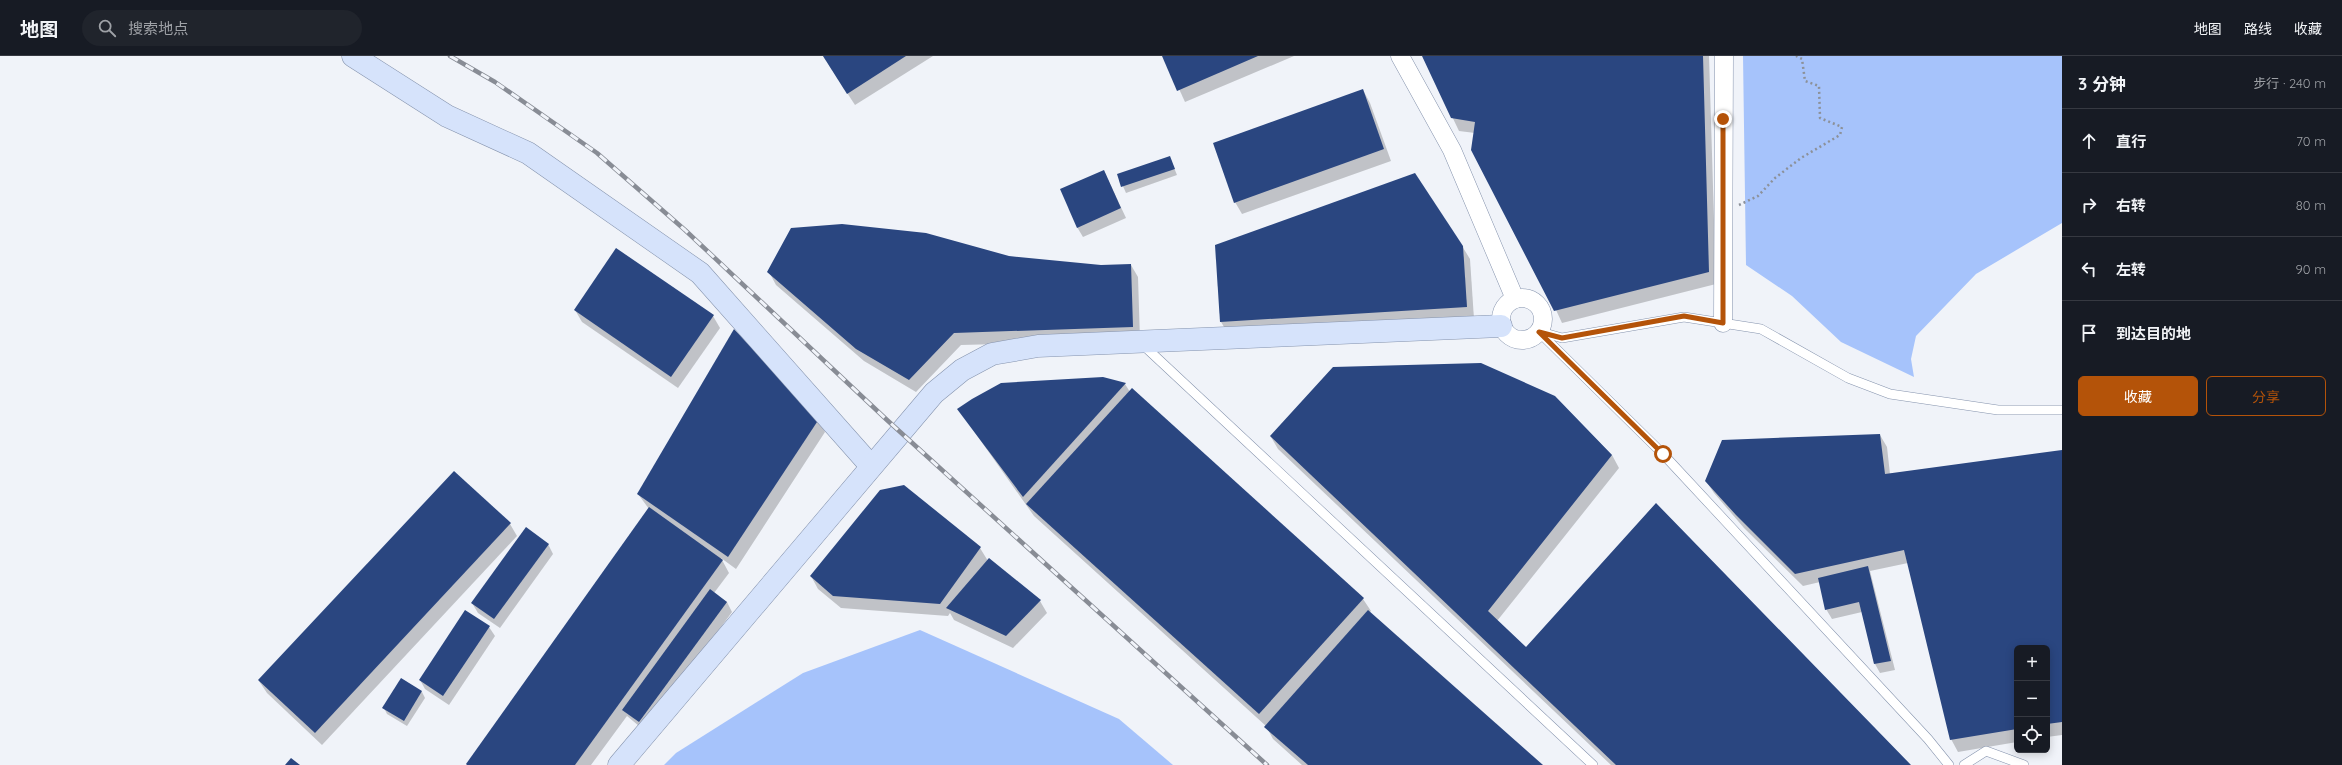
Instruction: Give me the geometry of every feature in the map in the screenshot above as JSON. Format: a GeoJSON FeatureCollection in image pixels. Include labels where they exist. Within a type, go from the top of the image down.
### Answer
{"type":"FeatureCollection","features":[{"type":"Feature","properties":{"kind":"street"},"geometry":{"type":"LineString","coordinates":[[353,56],[447,116],[528,154],[700,273],[871,466]]}},
{"type":"Feature","properties":{"kind":"street"},"geometry":{"type":"LineString","coordinates":[[1400,56],[1452,150],[1515,299]]}},
{"type":"Feature","properties":{"kind":"street"},"geometry":{"type":"LineString","coordinates":[[1723,323],[1724,56]]}},
{"type":"Feature","properties":{"kind":"street"},"geometry":{"type":"LineString","coordinates":[[1515,299],[1528,299],[1539,306],[1543,319],[1539,332],[1522,341],[1509,337],[1501,326],[1500,320],[1504,307],[1515,299]]}},
{"type":"Feature","properties":{"kind":"street"},"geometry":{"type":"LineString","coordinates":[[619,765],[934,393],[962,370],[992,354],[1038,346],[1501,326]]}},
{"type":"Feature","properties":{"kind":"lane"},"geometry":{"type":"LineString","coordinates":[[1539,332],[1562,338],[1684,316],[1761,329],[1848,378],[1890,394],[1998,410],[2062,410]]}},
{"type":"Feature","properties":{"kind":"lane"},"geometry":{"type":"LineString","coordinates":[[1539,332],[1668,460],[1922,733],[1949,765]]}},
{"type":"Feature","properties":{"kind":"lane"},"geometry":{"type":"LineString","coordinates":[[1139,342],[1593,765]]}},
{"type":"Feature","properties":{"kind":"lane"},"geometry":{"type":"LineString","coordinates":[[1964,765],[1986,751],[2024,765]]}},
{"type":"Feature","properties":{"kind":"path"},"geometry":{"type":"LineString","coordinates":[[1724,212],[1758,196],[1775,178],[1801,158],[1840,135],[1842,127],[1820,118],[1819,86],[1805,81],[1802,59],[1796,56]]}},
{"type":"Feature","properties":{"kind":"shaded area"},"geometry":{"type":"Polygon","coordinates":[[[1743,56],[2062,56],[2062,223],[1976,274],[1916,336],[1911,359],[1914,377],[1841,342],[1792,296],[1746,265],[1743,56]]]}},
{"type":"Feature","properties":{"kind":"shaded area"},"geometry":{"type":"Polygon","coordinates":[[[920,630],[1119,719],[1173,765],[664,765],[676,753],[803,673],[920,630]]]}},
{"type":"Feature","properties":{"kind":"building"},"geometry":{"type":"Polygon","coordinates":[[[823,56],[906,56],[847,94],[823,56]]]}},
{"type":"Feature","properties":{"kind":"building"},"geometry":{"type":"Polygon","coordinates":[[[1162,56],[1258,56],[1177,91],[1162,56]]]}},
{"type":"Feature","properties":{"kind":"building"},"geometry":{"type":"Polygon","coordinates":[[[1422,56],[1703,56],[1709,272],[1554,311],[1471,150],[1475,122],[1451,118],[1422,56]]]}},
{"type":"Feature","properties":{"kind":"building"},"geometry":{"type":"Polygon","coordinates":[[[1363,89],[1384,149],[1234,203],[1213,143],[1363,89]]]}},
{"type":"Feature","properties":{"kind":"building"},"geometry":{"type":"Polygon","coordinates":[[[1170,156],[1175,169],[1121,187],[1117,174],[1170,156]]]}},
{"type":"Feature","properties":{"kind":"building"},"geometry":{"type":"Polygon","coordinates":[[[1104,170],[1121,208],[1077,228],[1060,189],[1104,170]]]}},
{"type":"Feature","properties":{"kind":"building"},"geometry":{"type":"Polygon","coordinates":[[[1415,173],[1463,246],[1467,307],[1220,322],[1215,245],[1415,173]]]}},
{"type":"Feature","properties":{"kind":"building"},"geometry":{"type":"Polygon","coordinates":[[[842,224],[926,233],[1009,256],[1101,265],[1131,264],[1133,327],[954,333],[909,380],[856,349],[767,272],[791,228],[842,224]]]}},
{"type":"Feature","properties":{"kind":"building"},"geometry":{"type":"Polygon","coordinates":[[[616,248],[714,315],[671,377],[574,310],[616,248]]]}},
{"type":"Feature","properties":{"kind":"building"},"geometry":{"type":"Polygon","coordinates":[[[734,329],[819,419],[728,557],[637,494],[734,329]]]}},
{"type":"Feature","properties":{"kind":"building"},"geometry":{"type":"Polygon","coordinates":[[[1481,363],[1555,396],[1612,455],[1488,611],[1526,647],[1656,503],[1911,765],[1616,765],[1270,436],[1333,367],[1481,363]]]}},
{"type":"Feature","properties":{"kind":"building"},"geometry":{"type":"Polygon","coordinates":[[[1103,377],[1126,383],[1023,497],[957,409],[1001,383],[1103,377]]]}},
{"type":"Feature","properties":{"kind":"building"},"geometry":{"type":"Polygon","coordinates":[[[1132,388],[1364,598],[1259,714],[1026,504],[1132,388]]]}},
{"type":"Feature","properties":{"kind":"building"},"geometry":{"type":"Polygon","coordinates":[[[1880,434],[1885,474],[2062,450],[2062,722],[2050,724],[2050,645],[2014,645],[2014,729],[1950,740],[1904,550],[1795,574],[1736,515],[1705,481],[1722,440],[1880,434]]]}},
{"type":"Feature","properties":{"kind":"building"},"geometry":{"type":"Polygon","coordinates":[[[454,471],[511,523],[315,733],[258,680],[454,471]]]}},
{"type":"Feature","properties":{"kind":"building"},"geometry":{"type":"Polygon","coordinates":[[[904,485],[981,547],[940,604],[833,596],[810,576],[880,490],[904,485]]]}},
{"type":"Feature","properties":{"kind":"building"},"geometry":{"type":"Polygon","coordinates":[[[649,507],[723,560],[575,765],[467,765],[466,764],[649,507]]]}},
{"type":"Feature","properties":{"kind":"building"},"geometry":{"type":"Polygon","coordinates":[[[526,527],[549,544],[494,619],[471,603],[526,527]]]}},
{"type":"Feature","properties":{"kind":"building"},"geometry":{"type":"Polygon","coordinates":[[[989,558],[1041,600],[1006,636],[946,608],[989,558]]]}},
{"type":"Feature","properties":{"kind":"building"},"geometry":{"type":"Polygon","coordinates":[[[1868,566],[1891,661],[1874,664],[1859,602],[1825,610],[1818,578],[1868,566]]]}},
{"type":"Feature","properties":{"kind":"building"},"geometry":{"type":"Polygon","coordinates":[[[710,589],[727,602],[639,722],[622,710],[710,589]]]}},
{"type":"Feature","properties":{"kind":"building"},"geometry":{"type":"Polygon","coordinates":[[[465,610],[490,626],[443,696],[419,680],[465,610]]]}},
{"type":"Feature","properties":{"kind":"building"},"geometry":{"type":"Polygon","coordinates":[[[1368,610],[1543,765],[1308,765],[1264,727],[1368,610]]]}},
{"type":"Feature","properties":{"kind":"building"},"geometry":{"type":"Polygon","coordinates":[[[401,678],[422,691],[404,721],[382,708],[401,678]]]}},
{"type":"Feature","properties":{"kind":"building"},"geometry":{"type":"Polygon","coordinates":[[[291,758],[300,765],[285,765],[291,758]]]}},
{"type":"Feature","properties":{"kind":"railway"},"geometry":{"type":"LineString","coordinates":[[450,56],[495,82],[597,153],[685,230],[887,420],[1267,765]]}},
{"type":"Feature","properties":{"kind":"route"},"geometry":{"type":"LineString","coordinates":[[1663,454],[1539,332],[1562,338],[1684,316],[1723,323],[1723,119]]}}]}
